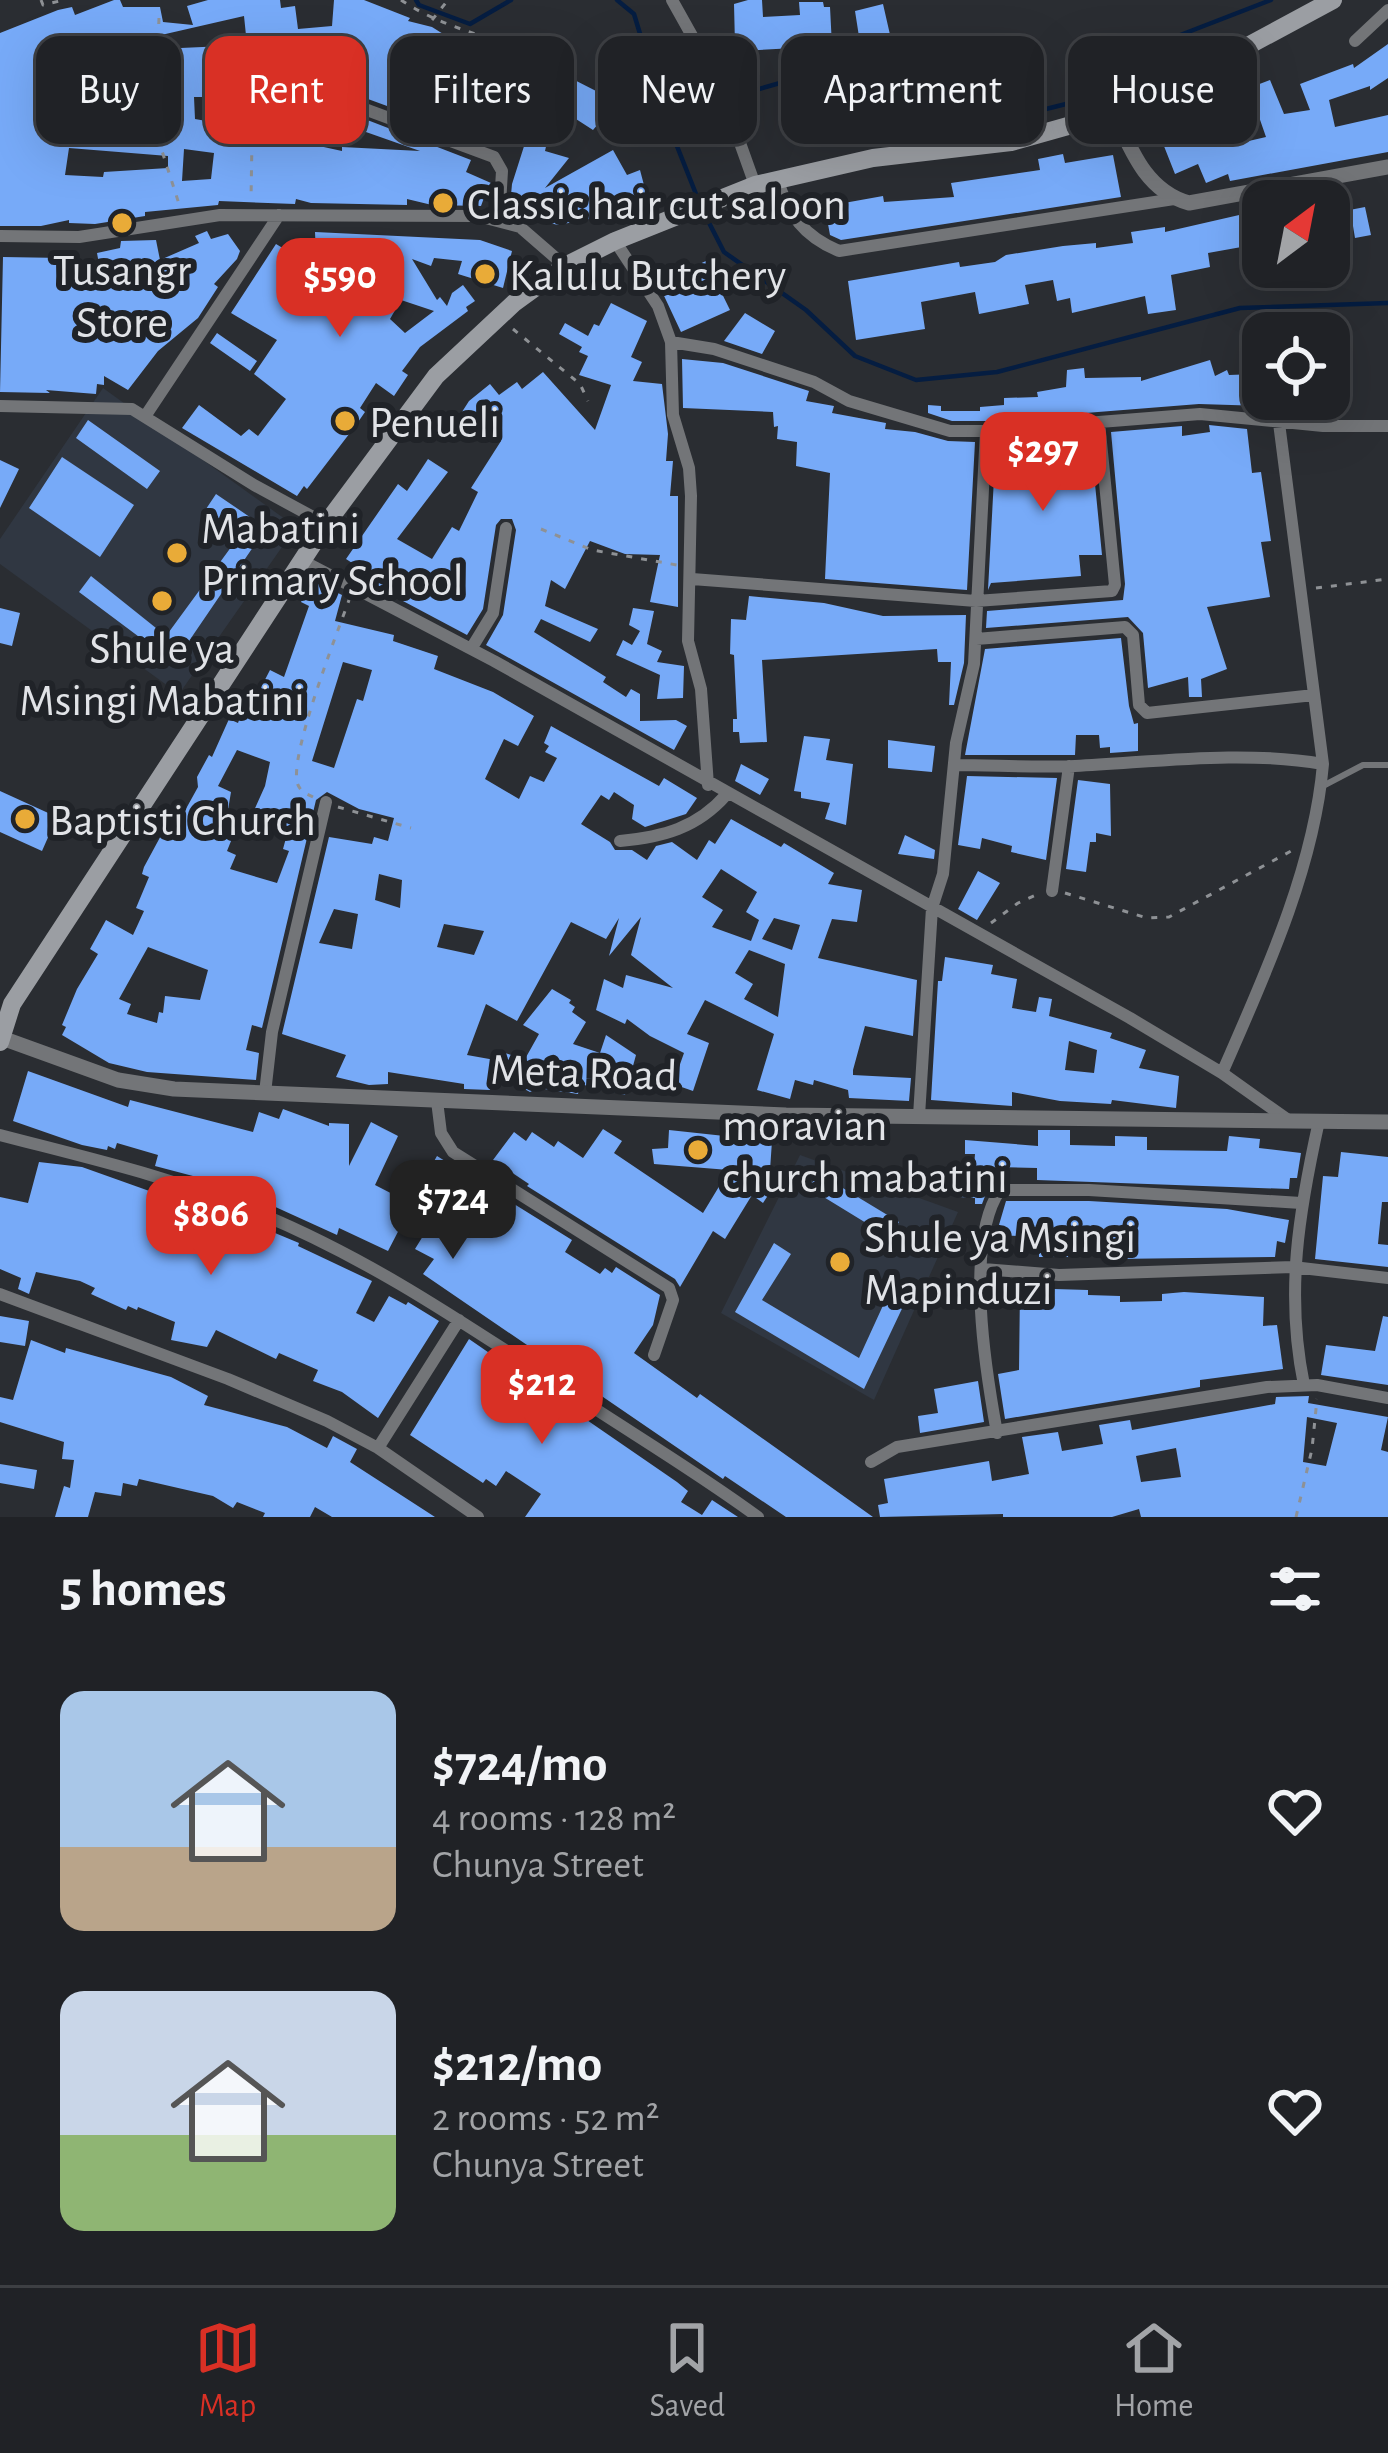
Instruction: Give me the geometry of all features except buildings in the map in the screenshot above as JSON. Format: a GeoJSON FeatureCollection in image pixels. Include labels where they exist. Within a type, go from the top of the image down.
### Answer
{"type":"FeatureCollection","features":[{"type":"Feature","properties":{"kind":"main road"},"geometry":{"type":"LineString","coordinates":[[1257,41],[1333,0]]}},
{"type":"Feature","properties":{"kind":"main road"},"geometry":{"type":"LineString","coordinates":[[1,1040],[6,999],[326,524],[436,376],[500,314],[565,266],[755,185],[896,154],[1011,142],[1068,126]]}},
{"type":"Feature","properties":{"kind":"street"},"geometry":{"type":"LineString","coordinates":[[672,0],[718,84],[755,185]]}},
{"type":"Feature","properties":{"kind":"street"},"geometry":{"type":"LineString","coordinates":[[1355,41],[1388,10]]}},
{"type":"Feature","properties":{"kind":"street"},"geometry":{"type":"LineString","coordinates":[[366,110],[494,157],[502,170],[499,221]]}},
{"type":"Feature","properties":{"kind":"street"},"geometry":{"type":"LineString","coordinates":[[1130,144],[1154,185],[1189,203],[1388,167]]}},
{"type":"Feature","properties":{"kind":"street"},"geometry":{"type":"LineString","coordinates":[[777,179],[794,220],[819,243],[838,251],[1174,199]]}},
{"type":"Feature","properties":{"kind":"street"},"geometry":{"type":"LineString","coordinates":[[0,236],[80,237],[251,213],[478,216],[520,227],[565,266]]}},
{"type":"Feature","properties":{"kind":"street"},"geometry":{"type":"LineString","coordinates":[[146,415],[279,215]]}},
{"type":"Feature","properties":{"kind":"street"},"geometry":{"type":"LineString","coordinates":[[616,241],[658,306],[671,342],[673,415],[689,468],[692,573],[688,640],[701,689],[708,784]]}},
{"type":"Feature","properties":{"kind":"street"},"geometry":{"type":"LineString","coordinates":[[671,342],[714,349],[920,424],[986,431],[1200,414],[1279,423],[1388,426]]}},
{"type":"Feature","properties":{"kind":"street"},"geometry":{"type":"LineString","coordinates":[[0,406],[97,406],[146,415],[239,476],[326,524]]}},
{"type":"Feature","properties":{"kind":"street"},"geometry":{"type":"LineString","coordinates":[[692,573],[976,601],[1114,589],[1099,422]]}},
{"type":"Feature","properties":{"kind":"street"},"geometry":{"type":"LineString","coordinates":[[1222,1072],[1276,946],[1321,787],[1323,764],[1279,423]]}},
{"type":"Feature","properties":{"kind":"street"},"geometry":{"type":"LineString","coordinates":[[920,1116],[932,908],[943,874],[958,733],[971,689],[976,639],[986,431]]}},
{"type":"Feature","properties":{"kind":"street"},"geometry":{"type":"LineString","coordinates":[[471,649],[494,613],[506,528]]}},
{"type":"Feature","properties":{"kind":"street"},"geometry":{"type":"LineString","coordinates":[[303,561],[471,649],[979,934],[1222,1072],[1291,1122]]}},
{"type":"Feature","properties":{"kind":"street"},"geometry":{"type":"LineString","coordinates":[[976,639],[1125,627],[1133,635],[1139,705],[1147,713],[1314,695]]}},
{"type":"Feature","properties":{"kind":"street"},"geometry":{"type":"LineString","coordinates":[[955,765],[1070,766],[1246,757],[1323,764]]}},
{"type":"Feature","properties":{"kind":"street"},"geometry":{"type":"LineString","coordinates":[[1052,891],[1070,766]]}},
{"type":"Feature","properties":{"kind":"street"},"geometry":{"type":"LineString","coordinates":[[620,841],[670,834],[698,821],[727,795]]}},
{"type":"Feature","properties":{"kind":"street"},"geometry":{"type":"LineString","coordinates":[[265,1093],[272,1033],[326,802]]}},
{"type":"Feature","properties":{"kind":"street","name":"Meta Road"},"geometry":{"type":"LineString","coordinates":[[1,1040],[146,1087],[785,1115],[1388,1122]]}},
{"type":"Feature","properties":{"kind":"street"},"geometry":{"type":"LineString","coordinates":[[437,1101],[441,1133],[453,1152],[669,1288],[673,1300],[653,1355]]}},
{"type":"Feature","properties":{"kind":"street"},"geometry":{"type":"LineString","coordinates":[[1310,1385],[1292,1304],[1293,1268],[1319,1121]]}},
{"type":"Feature","properties":{"kind":"street"},"geometry":{"type":"LineString","coordinates":[[0,1135],[104,1160],[257,1212],[365,1261],[758,1517]]}},
{"type":"Feature","properties":{"kind":"street"},"geometry":{"type":"LineString","coordinates":[[998,1433],[982,1356],[983,1240],[1000,1190],[1301,1203]]}},
{"type":"Feature","properties":{"kind":"street"},"geometry":{"type":"LineString","coordinates":[[983,1269],[1060,1275],[1293,1268],[1388,1278]]}},
{"type":"Feature","properties":{"kind":"street"},"geometry":{"type":"LineString","coordinates":[[0,1294],[327,1421],[378,1448],[478,1517]]}},
{"type":"Feature","properties":{"kind":"street"},"geometry":{"type":"LineString","coordinates":[[378,1448],[459,1320]]}},
{"type":"Feature","properties":{"kind":"street"},"geometry":{"type":"LineString","coordinates":[[872,1462],[897,1447],[1267,1387],[1310,1385],[1388,1398]]}},
{"type":"Feature","properties":{"kind":"lane"},"geometry":{"type":"LineString","coordinates":[[1321,787],[1363,765],[1388,765]]}},
{"type":"Feature","properties":{"kind":"path"},"geometry":{"type":"LineString","coordinates":[[42,3],[64,0]]}},
{"type":"Feature","properties":{"kind":"path"},"geometry":{"type":"LineString","coordinates":[[400,0],[432,20],[481,36]]}},
{"type":"Feature","properties":{"kind":"path"},"geometry":{"type":"LineString","coordinates":[[432,20],[448,0]]}},
{"type":"Feature","properties":{"kind":"path"},"geometry":{"type":"LineString","coordinates":[[159,18],[156,94],[162,151],[184,220]]}},
{"type":"Feature","properties":{"kind":"path"},"geometry":{"type":"LineString","coordinates":[[251,213],[252,144]]}},
{"type":"Feature","properties":{"kind":"path"},"geometry":{"type":"LineString","coordinates":[[500,314],[580,384],[588,400]]}},
{"type":"Feature","properties":{"kind":"path"},"geometry":{"type":"LineString","coordinates":[[542,529],[592,550],[692,573]]}},
{"type":"Feature","properties":{"kind":"path"},"geometry":{"type":"LineString","coordinates":[[1303,592],[1388,579]]}},
{"type":"Feature","properties":{"kind":"path"},"geometry":{"type":"LineString","coordinates":[[354,588],[316,693],[296,780],[301,791],[326,802],[411,828]]}},
{"type":"Feature","properties":{"kind":"path"},"geometry":{"type":"LineString","coordinates":[[979,934],[1018,903],[1052,891],[1147,918],[1169,916],[1306,846]]}},
{"type":"Feature","properties":{"kind":"path"},"geometry":{"type":"LineString","coordinates":[[1296,1517],[1312,1449],[1310,1385]]}},
{"type":"Feature","properties":{"kind":"shaded area"},"geometry":{"type":"Polygon","coordinates":[[[103,388],[296,527],[179,694],[0,564],[0,539],[103,388]]]}},
{"type":"Feature","properties":{"kind":"shaded area"},"geometry":{"type":"Polygon","coordinates":[[[800,1155],[958,1212],[874,1400],[721,1313],[800,1155]]]}},
{"type":"Feature","properties":{"kind":"waterway"},"geometry":{"type":"LineString","coordinates":[[416,0],[470,24],[511,0]]}},
{"type":"Feature","properties":{"kind":"waterway"},"geometry":{"type":"LineString","coordinates":[[617,0],[634,14],[665,116],[698,199]]}},
{"type":"Feature","properties":{"kind":"waterway"},"geometry":{"type":"LineString","coordinates":[[757,90],[836,67],[958,108],[1042,110],[1070,103],[1170,39],[1271,0]]}},
{"type":"Feature","properties":{"kind":"waterway"},"geometry":{"type":"LineString","coordinates":[[702,209],[724,252],[806,310],[855,356],[916,380],[997,372],[1240,308],[1388,303]]}},
{"type":"Feature","properties":{"kind":"place","name":"Classic hair cut saloon"},"geometry":{"type":"Point","coordinates":[443,203]}},
{"type":"Feature","properties":{"kind":"place","name":"Tusangr Store"},"geometry":{"type":"Point","coordinates":[122,223]}},
{"type":"Feature","properties":{"kind":"place","name":"Kalulu Butchery"},"geometry":{"type":"Point","coordinates":[485,274]}},
{"type":"Feature","properties":{"kind":"place","name":"Penueli"},"geometry":{"type":"Point","coordinates":[345,421]}},
{"type":"Feature","properties":{"kind":"place","name":"Mabatini Primary School"},"geometry":{"type":"Point","coordinates":[177,553]}},
{"type":"Feature","properties":{"kind":"place","name":"Shule ya Msingi Mabatini"},"geometry":{"type":"Point","coordinates":[162,601]}},
{"type":"Feature","properties":{"kind":"place","name":"Baptisti Church"},"geometry":{"type":"Point","coordinates":[25,819]}},
{"type":"Feature","properties":{"kind":"place","name":"moravian church mabatini"},"geometry":{"type":"Point","coordinates":[698,1150]}},
{"type":"Feature","properties":{"kind":"place","name":"Shule ya Msingi Mapinduzi"},"geometry":{"type":"Point","coordinates":[840,1262]}}]}
